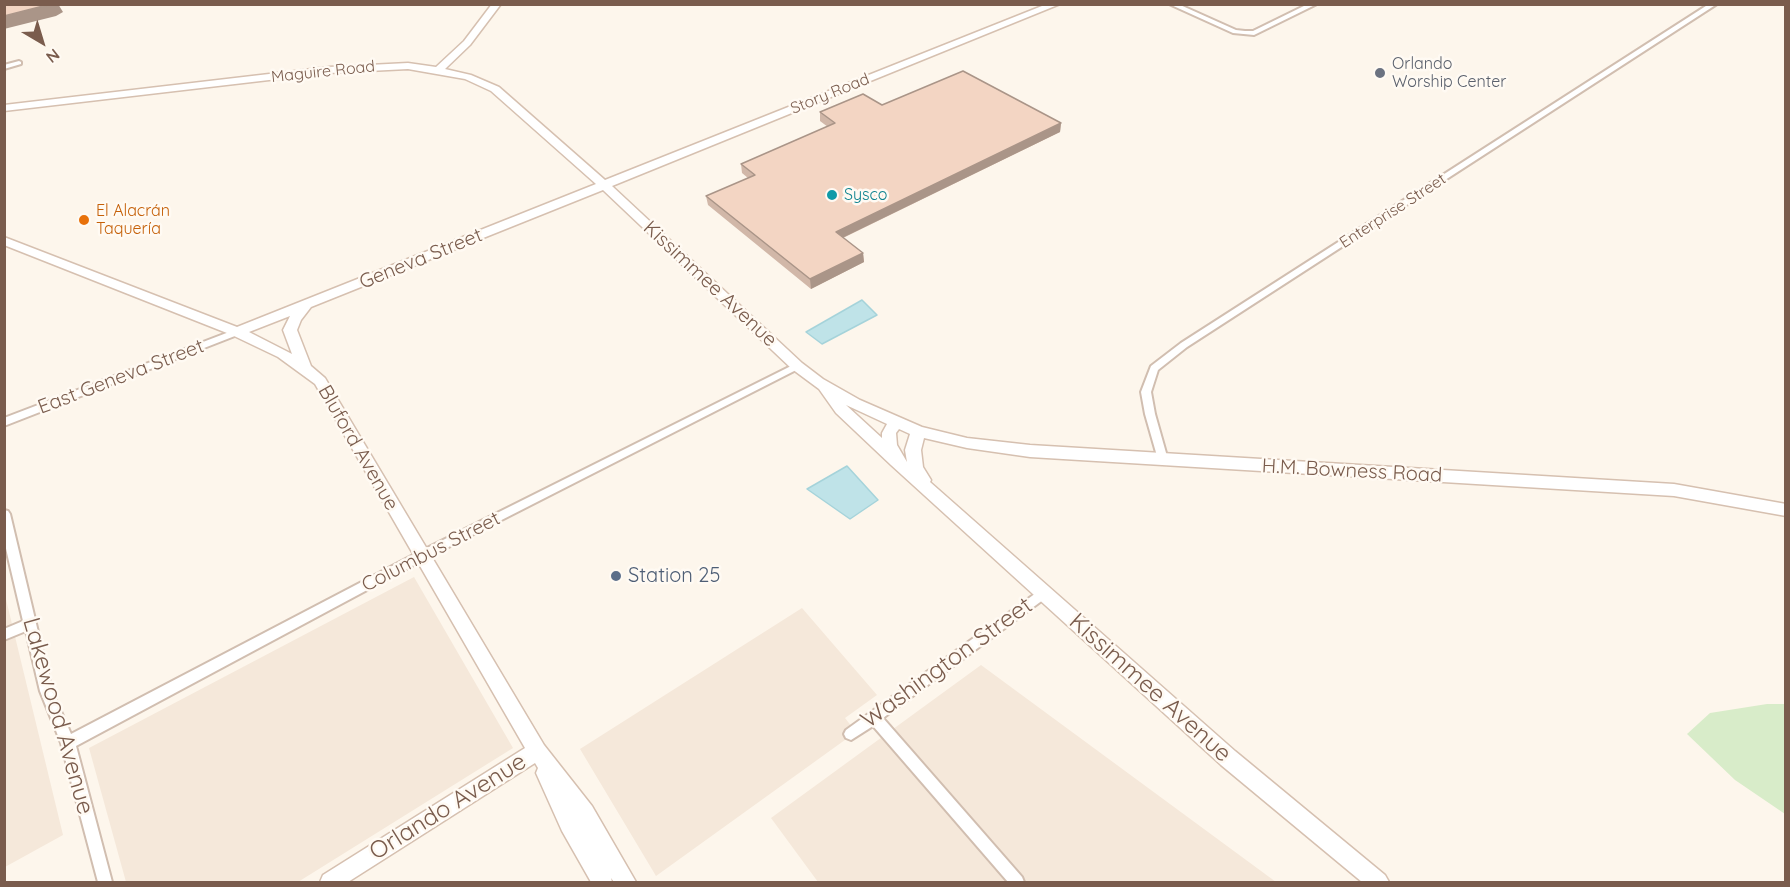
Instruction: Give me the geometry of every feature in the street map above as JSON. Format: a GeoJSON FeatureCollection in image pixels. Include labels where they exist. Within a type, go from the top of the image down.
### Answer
{"type":"FeatureCollection","features":[{"type":"Feature","properties":{"kind":"street"},"geometry":{"type":"LineString","coordinates":[[438,70],[467,43],[497,4]]}},
{"type":"Feature","properties":{"kind":"street","name":"Story Road"},"geometry":{"type":"LineString","coordinates":[[604,185],[1056,4]]}},
{"type":"Feature","properties":{"kind":"street"},"geometry":{"type":"LineString","coordinates":[[1172,4],[1235,32],[1245,33],[1254,33],[1314,4]]}},
{"type":"Feature","properties":{"kind":"street","name":"Enterprise Street"},"geometry":{"type":"LineString","coordinates":[[1163,460],[1146,392],[1154,368],[1184,345],[1714,4]]}},
{"type":"Feature","properties":{"kind":"street"},"geometry":{"type":"LineString","coordinates":[[4,67],[19,63]]}},
{"type":"Feature","properties":{"kind":"street","name":"Maguire Road"},"geometry":{"type":"LineString","coordinates":[[4,108],[182,89],[329,70],[408,66],[468,77],[495,89],[604,185]]}},
{"type":"Feature","properties":{"kind":"street","name":"Geneva Street"},"geometry":{"type":"LineString","coordinates":[[237,332],[604,185]]}},
{"type":"Feature","properties":{"kind":"street","name":"Kissimmee Avenue"},"geometry":{"type":"LineString","coordinates":[[604,185],[797,366],[818,382],[855,404],[918,431],[913,450],[915,468],[928,488]]}},
{"type":"Feature","properties":{"kind":"street","name":"Bluford Avenue"},"geometry":{"type":"LineString","coordinates":[[4,241],[237,332],[283,354],[320,381],[537,751],[585,813],[625,882]]}},
{"type":"Feature","properties":{"kind":"street"},"geometry":{"type":"LineString","coordinates":[[305,368],[291,336],[291,324],[312,303]]}},
{"type":"Feature","properties":{"kind":"street","name":"East Geneva Street"},"geometry":{"type":"LineString","coordinates":[[4,422],[237,332]]}},
{"type":"Feature","properties":{"kind":"street","name":"Columbus Street"},"geometry":{"type":"LineString","coordinates":[[68,743],[421,556],[797,366]]}},
{"type":"Feature","properties":{"kind":"street","name":"Kissimmee Avenue"},"geometry":{"type":"LineString","coordinates":[[818,382],[841,409],[896,461],[1043,593],[1228,758],[1378,882]]}},
{"type":"Feature","properties":{"kind":"street"},"geometry":{"type":"LineString","coordinates":[[896,422],[889,433],[889,445],[896,461]]}},
{"type":"Feature","properties":{"kind":"street","name":"H.M. Bowness Road"},"geometry":{"type":"LineString","coordinates":[[918,431],[967,443],[1020,449],[1163,460],[1656,489],[1738,500],[1785,510]]}},
{"type":"Feature","properties":{"kind":"street","name":"Lakewood Avenue"},"geometry":{"type":"LineString","coordinates":[[4,514],[46,691],[68,743],[105,882]]}},
{"type":"Feature","properties":{"kind":"street","name":"Washington Street"},"geometry":{"type":"LineString","coordinates":[[851,734],[1043,593]]}},
{"type":"Feature","properties":{"kind":"street"},"geometry":{"type":"LineString","coordinates":[[4,635],[31,623]]}},
{"type":"Feature","properties":{"kind":"street"},"geometry":{"type":"LineString","coordinates":[[874,717],[1017,882]]}},
{"type":"Feature","properties":{"kind":"street","name":"Bluford Avenue"},"geometry":{"type":"LineString","coordinates":[[537,751],[569,824],[602,882]]}},
{"type":"Feature","properties":{"kind":"street","name":"Orlando Avenue"},"geometry":{"type":"LineString","coordinates":[[330,882],[537,751]]}},
{"type":"Feature","properties":{"kind":"shaded area"},"geometry":{"type":"Polygon","coordinates":[[[414,577],[513,748],[298,882],[126,882],[89,748],[414,577]]]}},
{"type":"Feature","properties":{"kind":"shaded area"},"geometry":{"type":"Polygon","coordinates":[[[4,591],[63,835],[5,867],[4,867],[4,591]]]}},
{"type":"Feature","properties":{"kind":"shaded area"},"geometry":{"type":"Polygon","coordinates":[[[802,608],[877,695],[845,718],[856,732],[656,876],[580,749],[802,608]]]}},
{"type":"Feature","properties":{"kind":"shaded area"},"geometry":{"type":"Polygon","coordinates":[[[981,665],[1276,882],[818,882],[771,818],[981,665]]]}},
{"type":"Feature","properties":{"kind":"green space"},"geometry":{"type":"Polygon","coordinates":[[[1767,704],[1785,704],[1785,814],[1735,780],[1687,734],[1710,713],[1767,704]]]}},
{"type":"Feature","properties":{"kind":"water"},"geometry":{"type":"Polygon","coordinates":[[[862,300],[877,315],[822,344],[806,332],[862,300]]]}},
{"type":"Feature","properties":{"kind":"water"},"geometry":{"type":"Polygon","coordinates":[[[847,466],[878,500],[850,519],[807,489],[847,466]]]}},
{"type":"Feature","properties":{"kind":"building"},"geometry":{"type":"Polygon","coordinates":[[[4,4],[51,4],[4,16],[4,4]]]}},
{"type":"Feature","properties":{"kind":"building","name":"Sysco"},"geometry":{"type":"Polygon","coordinates":[[[963,71],[1061,123],[836,232],[863,253],[810,279],[706,196],[755,175],[741,164],[835,123],[820,112],[863,94],[882,105],[963,71]]]}},
{"type":"Feature","properties":{"kind":"place","name":"Orlando Worship Center"},"geometry":{"type":"Point","coordinates":[1380,73]}},
{"type":"Feature","properties":{"kind":"place","name":"Sysco"},"geometry":{"type":"Point","coordinates":[832,195]}},
{"type":"Feature","properties":{"kind":"place","name":"El Alacrán Taquería"},"geometry":{"type":"Point","coordinates":[84,220]}},
{"type":"Feature","properties":{"kind":"place","name":"Station 25"},"geometry":{"type":"Point","coordinates":[616,576]}}]}
